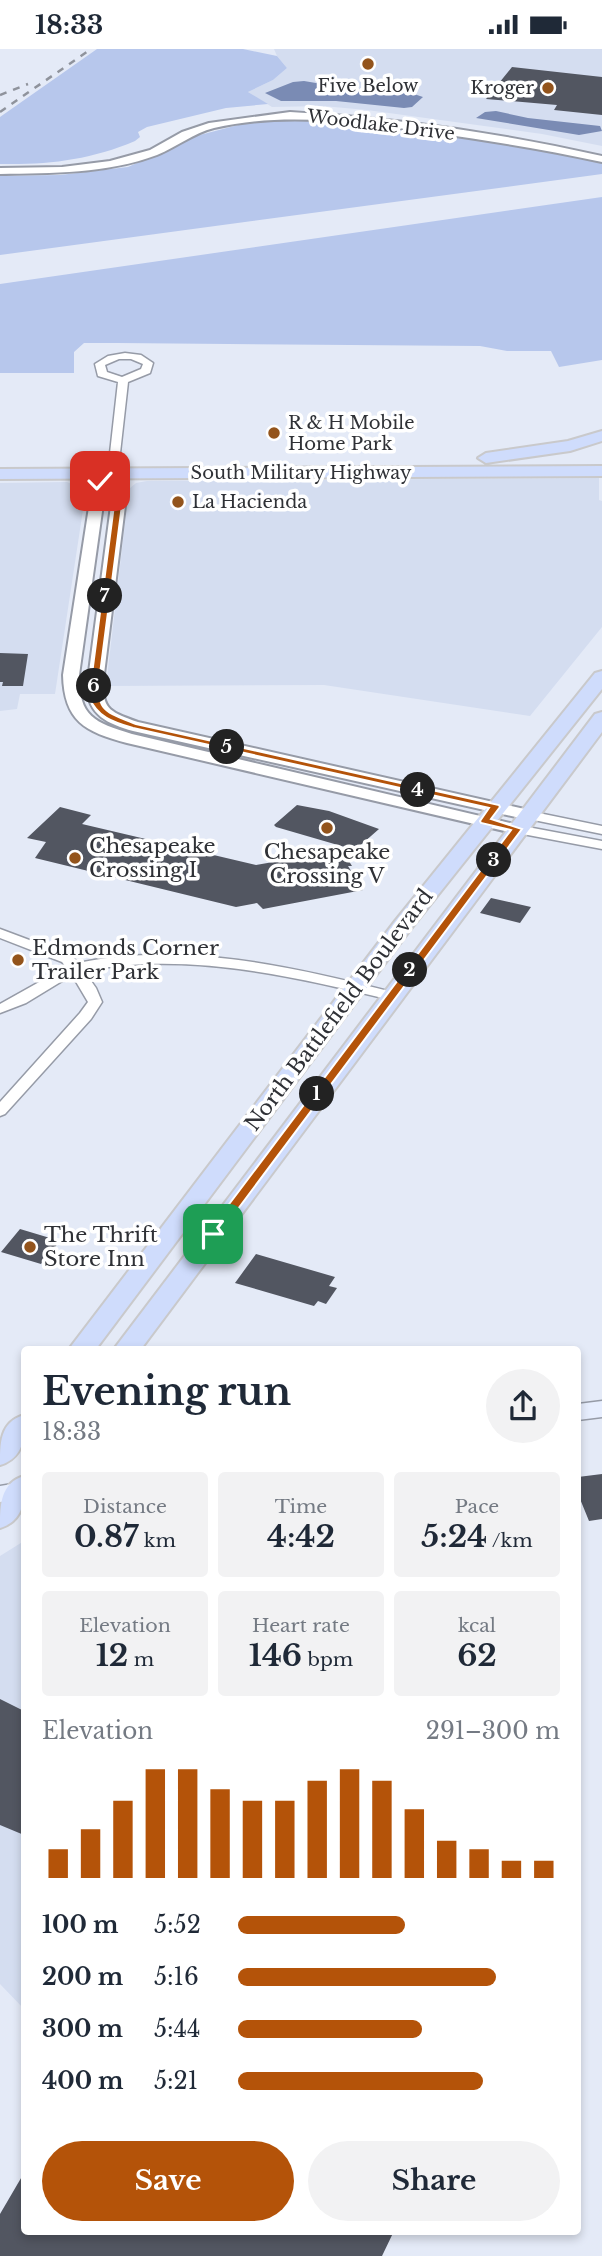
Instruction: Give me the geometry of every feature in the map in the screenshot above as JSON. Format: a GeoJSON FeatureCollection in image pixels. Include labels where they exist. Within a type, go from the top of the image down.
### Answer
{"type":"FeatureCollection","features":[{"type":"Feature","properties":{"kind":"main road"},"geometry":{"type":"LineString","coordinates":[[461,460],[536,452],[602,436]]}},
{"type":"Feature","properties":{"kind":"main road","name":"South Military Highway"},"geometry":{"type":"LineString","coordinates":[[0,474],[113,468],[461,460],[602,460]]}},
{"type":"Feature","properties":{"kind":"main road","name":"South Military Highway"},"geometry":{"type":"LineString","coordinates":[[0,461],[113,468],[602,471]]}},
{"type":"Feature","properties":{"kind":"main road","name":"North Battlefield Boulevard"},"geometry":{"type":"LineString","coordinates":[[84,1346],[355,986],[490,814],[601,679]]}},
{"type":"Feature","properties":{"kind":"main road","name":"North Battlefield Boulevard"},"geometry":{"type":"LineString","coordinates":[[129,1346],[602,718]]}},
{"type":"Feature","properties":{"kind":"main road"},"geometry":{"type":"LineString","coordinates":[[581,1412],[602,1409]]}},
{"type":"Feature","properties":{"kind":"main road"},"geometry":{"type":"LineString","coordinates":[[0,1455],[21,1428]]}},
{"type":"Feature","properties":{"kind":"main road"},"geometry":{"type":"LineString","coordinates":[[0,1518],[18,1490]]}},
{"type":"Feature","properties":{"kind":"street","name":"Woodlake Drive"},"geometry":{"type":"LineString","coordinates":[[0,170],[54,167],[101,159],[132,150],[199,121],[242,113],[285,110],[354,112],[530,137],[602,151]]}},
{"type":"Feature","properties":{"kind":"street","name":"Woodlake Drive"},"geometry":{"type":"LineString","coordinates":[[0,170],[62,170],[111,164],[154,152],[186,134],[213,125],[250,118],[298,115],[359,119],[516,141],[602,159]]}},
{"type":"Feature","properties":{"kind":"street"},"geometry":{"type":"LineString","coordinates":[[122,380],[113,468],[121,482],[93,697],[98,709],[109,717],[166,733],[523,822],[602,845]]}},
{"type":"Feature","properties":{"kind":"street"},"geometry":{"type":"LineString","coordinates":[[113,468],[100,481],[71,675],[70,697],[83,720],[97,728],[127,738],[490,814]]}},
{"type":"Feature","properties":{"kind":"street"},"geometry":{"type":"LineString","coordinates":[[83,720],[134,732],[166,733]]}},
{"type":"Feature","properties":{"kind":"street"},"geometry":{"type":"LineString","coordinates":[[523,822],[602,830]]}},
{"type":"Feature","properties":{"kind":"street"},"geometry":{"type":"LineString","coordinates":[[0,933],[67,959],[95,998],[93,1006],[0,1111]]}},
{"type":"Feature","properties":{"kind":"street"},"geometry":{"type":"LineString","coordinates":[[0,1009],[76,968],[96,963],[203,961],[355,986],[391,996]]}},
{"type":"Feature","properties":{"kind":"shaded area"},"geometry":{"type":"Polygon","coordinates":[[[97,49],[243,49],[277,56],[287,68],[273,80],[248,92],[268,104],[226,108],[147,127],[138,132],[140,137],[135,141],[85,157],[52,162],[0,164],[0,117],[97,49]]]}},
{"type":"Feature","properties":{"kind":"shaded area"},"geometry":{"type":"Polygon","coordinates":[[[274,49],[602,49],[602,146],[542,134],[367,110],[323,106],[272,107],[248,92],[273,80],[287,68],[274,49]]]}},
{"type":"Feature","properties":{"kind":"shaded area"},"geometry":{"type":"Polygon","coordinates":[[[304,81],[423,97],[412,107],[404,108],[336,101],[281,101],[265,93],[293,82],[304,81]]]}},
{"type":"Feature","properties":{"kind":"shaded area"},"geometry":{"type":"Polygon","coordinates":[[[496,111],[528,118],[600,126],[602,131],[579,135],[476,118],[485,112],[496,111]]]}},
{"type":"Feature","properties":{"kind":"shaded area"},"geometry":{"type":"Polygon","coordinates":[[[292,119],[369,124],[531,148],[602,163],[602,174],[0,255],[0,176],[60,175],[128,167],[196,136],[246,123],[292,119]]]}},
{"type":"Feature","properties":{"kind":"shaded area"},"geometry":{"type":"Polygon","coordinates":[[[602,197],[602,360],[559,367],[551,351],[507,351],[480,346],[84,343],[74,352],[74,373],[0,373],[0,284],[602,197]]]}},
{"type":"Feature","properties":{"kind":"shaded area"},"geometry":{"type":"Polygon","coordinates":[[[599,478],[599,500],[602,501],[602,627],[530,716],[324,685],[106,686],[129,489],[136,483],[599,478]]]}},
{"type":"Feature","properties":{"kind":"shaded area"},"geometry":{"type":"Polygon","coordinates":[[[67,482],[86,490],[55,694],[20,694],[17,709],[0,711],[0,483],[67,482]]]}},
{"type":"Feature","properties":{"kind":"shaded area"},"geometry":{"type":"Polygon","coordinates":[[[21,1543],[21,2006],[0,1984],[0,1556],[21,1543]]]}},
{"type":"Feature","properties":{"kind":"building","name":"Kroger"},"geometry":{"type":"Polygon","coordinates":[[[512,67],[602,77],[602,115],[554,110],[557,105],[486,99],[512,67]]]}},
{"type":"Feature","properties":{"kind":"building"},"geometry":{"type":"Polygon","coordinates":[[[0,653],[28,654],[23,686],[2,686],[0,653]]]}},
{"type":"Feature","properties":{"kind":"building","name":"Chesapeake Crossing V"},"geometry":{"type":"Polygon","coordinates":[[[297,805],[329,811],[379,829],[355,850],[274,825],[297,805]]]}},
{"type":"Feature","properties":{"kind":"building","name":"Chesapeake Crossing I"},"geometry":{"type":"Polygon","coordinates":[[[60,807],[91,815],[82,824],[256,865],[342,850],[352,866],[348,866],[363,890],[263,909],[257,903],[236,907],[35,858],[46,842],[27,838],[60,807]]]}},
{"type":"Feature","properties":{"kind":"building"},"geometry":{"type":"Polygon","coordinates":[[[491,898],[531,907],[520,923],[480,913],[491,898]]]}},
{"type":"Feature","properties":{"kind":"building","name":"The Thrift Store Inn"},"geometry":{"type":"Polygon","coordinates":[[[20,1229],[60,1241],[41,1264],[1,1252],[20,1229]]]}},
{"type":"Feature","properties":{"kind":"building"},"geometry":{"type":"Polygon","coordinates":[[[256,1254],[335,1277],[329,1286],[337,1288],[326,1304],[318,1301],[314,1306],[235,1283],[256,1254]]]}},
{"type":"Feature","properties":{"kind":"building"},"geometry":{"type":"Polygon","coordinates":[[[602,1474],[602,1519],[589,1521],[581,1501],[581,1477],[602,1474]]]}},
{"type":"Feature","properties":{"kind":"building"},"geometry":{"type":"Polygon","coordinates":[[[0,1699],[21,1710],[21,1834],[0,1825],[0,1699]]]}},
{"type":"Feature","properties":{"kind":"building"},"geometry":{"type":"Polygon","coordinates":[[[21,2178],[21,2235],[392,2235],[382,2256],[0,2256],[0,2214],[21,2178]]]}},
{"type":"Feature","properties":{"kind":"railway"},"geometry":{"type":"LineString","coordinates":[[0,112],[91,49]]}},
{"type":"Feature","properties":{"kind":"railway"},"geometry":{"type":"LineString","coordinates":[[0,95],[28,84]]}},
{"type":"Feature","properties":{"kind":"place","name":"Five Below"},"geometry":{"type":"Point","coordinates":[368,64]}},
{"type":"Feature","properties":{"kind":"place","name":"Kroger"},"geometry":{"type":"Point","coordinates":[548,88]}},
{"type":"Feature","properties":{"kind":"place","name":"R & H Mobile Home Park"},"geometry":{"type":"Point","coordinates":[274,433]}},
{"type":"Feature","properties":{"kind":"place","name":"La Hacienda"},"geometry":{"type":"Point","coordinates":[178,502]}},
{"type":"Feature","properties":{"kind":"place","name":"Chesapeake Crossing V"},"geometry":{"type":"Point","coordinates":[327,828]}},
{"type":"Feature","properties":{"kind":"place","name":"Chesapeake Crossing I"},"geometry":{"type":"Point","coordinates":[75,858]}},
{"type":"Feature","properties":{"kind":"place","name":"Edmonds Corner Trailer Park"},"geometry":{"type":"Point","coordinates":[18,960]}},
{"type":"Feature","properties":{"kind":"place","name":"The Thrift Store Inn"},"geometry":{"type":"Point","coordinates":[30,1247]}},
{"type":"Feature","properties":{"kind":"route"},"geometry":{"type":"LineString","coordinates":[[100,481],[113,474],[121,482],[93,697],[98,709],[109,717],[133,726],[495,807],[484,821],[517,829],[213,1234]]}}]}
